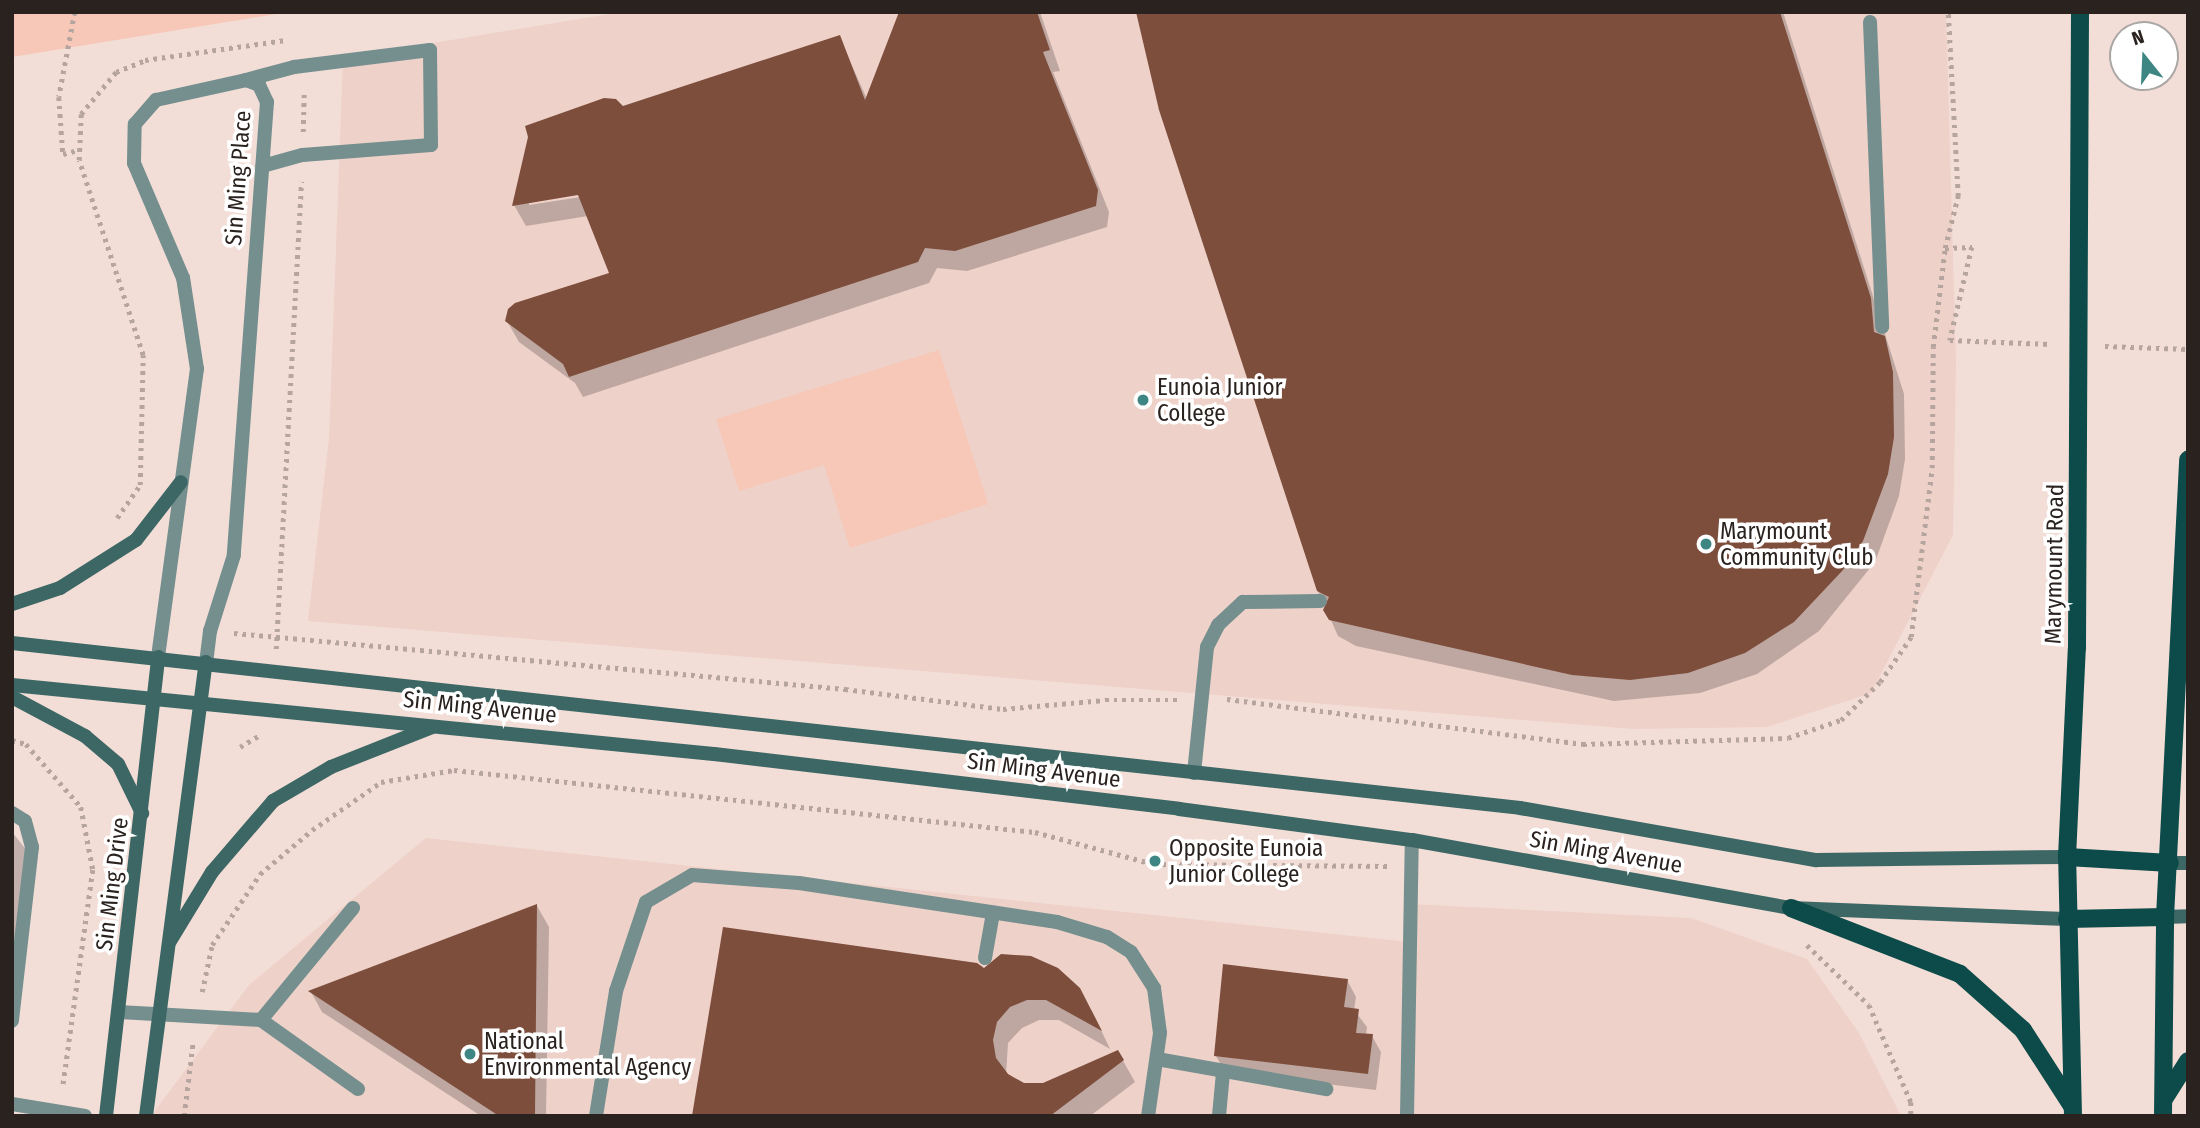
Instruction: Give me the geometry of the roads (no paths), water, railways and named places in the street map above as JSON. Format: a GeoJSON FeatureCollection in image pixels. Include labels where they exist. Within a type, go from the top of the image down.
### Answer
{"type":"FeatureCollection","features":[{"type":"Feature","properties":{"kind":"main road","name":"Marymount Road"},"geometry":{"type":"LineString","coordinates":[[2073,1111],[2067,857],[2077,648],[2080,12]]}},
{"type":"Feature","properties":{"kind":"main road"},"geometry":{"type":"LineString","coordinates":[[2164,1108],[2165,917],[2179,863],[2177,631],[2188,460]]}},
{"type":"Feature","properties":{"kind":"main road"},"geometry":{"type":"LineString","coordinates":[[12,604],[60,588],[136,540],[181,482]]}},
{"type":"Feature","properties":{"kind":"main road"},"geometry":{"type":"LineString","coordinates":[[2177,631],[2188,647]]}},
{"type":"Feature","properties":{"kind":"main road","name":"Sin Ming Avenue"},"geometry":{"type":"LineString","coordinates":[[12,643],[206,662],[1520,808],[1816,860],[2067,857]]}},
{"type":"Feature","properties":{"kind":"main road","name":"Sin Ming Drive"},"geometry":{"type":"LineString","coordinates":[[106,1116],[143,817],[158,657]]}},
{"type":"Feature","properties":{"kind":"main road"},"geometry":{"type":"LineString","coordinates":[[146,1116],[162,1017],[165,949],[203,705],[206,662]]}},
{"type":"Feature","properties":{"kind":"main road","name":"Sin Ming Avenue"},"geometry":{"type":"LineString","coordinates":[[12,685],[437,725],[1166,808],[1412,841],[1791,908],[2067,919]]}},
{"type":"Feature","properties":{"kind":"main road"},"geometry":{"type":"LineString","coordinates":[[12,697],[85,736],[118,764],[143,817]]}},
{"type":"Feature","properties":{"kind":"main road"},"geometry":{"type":"LineString","coordinates":[[165,949],[212,872],[273,801],[331,767],[437,725]]}},
{"type":"Feature","properties":{"kind":"main road"},"geometry":{"type":"LineString","coordinates":[[2067,857],[2179,863]]}},
{"type":"Feature","properties":{"kind":"main road"},"geometry":{"type":"LineString","coordinates":[[1791,908],[1960,974],[2023,1030],[2073,1111]]}},
{"type":"Feature","properties":{"kind":"main road"},"geometry":{"type":"LineString","coordinates":[[2067,919],[2188,916]]}},
{"type":"Feature","properties":{"kind":"main road"},"geometry":{"type":"LineString","coordinates":[[2164,1108],[2188,1061]]}},
{"type":"Feature","properties":{"kind":"street"},"geometry":{"type":"LineString","coordinates":[[1870,22],[1882,327]]}},
{"type":"Feature","properties":{"kind":"street"},"geometry":{"type":"LineString","coordinates":[[246,80],[294,67],[430,50],[431,145],[302,155],[262,166]]}},
{"type":"Feature","properties":{"kind":"street","name":"Sin Ming Place"},"geometry":{"type":"LineString","coordinates":[[158,657],[197,369],[183,278],[134,163],[135,124],[156,100],[246,80],[259,85],[267,102],[234,555],[210,631],[206,662]]}},
{"type":"Feature","properties":{"kind":"street"},"geometry":{"type":"LineString","coordinates":[[1194,773],[1207,647],[1230,611],[1243,602],[1320,601]]}},
{"type":"Feature","properties":{"kind":"street"},"geometry":{"type":"LineString","coordinates":[[12,813],[25,821],[33,847],[12,1021]]}},
{"type":"Feature","properties":{"kind":"street"},"geometry":{"type":"LineString","coordinates":[[1407,1116],[1412,841]]}},
{"type":"Feature","properties":{"kind":"street"},"geometry":{"type":"LineString","coordinates":[[596,1116],[616,990],[646,902],[692,875],[799,883],[1085,929],[1131,952],[1154,988],[1160,1033],[1148,1116]]}},
{"type":"Feature","properties":{"kind":"street"},"geometry":{"type":"LineString","coordinates":[[261,1020],[353,908]]}},
{"type":"Feature","properties":{"kind":"street"},"geometry":{"type":"LineString","coordinates":[[985,958],[993,913]]}},
{"type":"Feature","properties":{"kind":"street"},"geometry":{"type":"LineString","coordinates":[[119,1012],[162,1017],[261,1020],[358,1089]]}},
{"type":"Feature","properties":{"kind":"street"},"geometry":{"type":"LineString","coordinates":[[1157,1059],[1223,1073],[1326,1089]]}},
{"type":"Feature","properties":{"kind":"street"},"geometry":{"type":"LineString","coordinates":[[1219,1116],[1223,1073]]}},
{"type":"Feature","properties":{"kind":"street"},"geometry":{"type":"LineString","coordinates":[[12,1104],[85,1116]]}},
{"type":"Feature","properties":{"kind":"place","name":"Eunoia Junior College"},"geometry":{"type":"Point","coordinates":[1143,400]}},
{"type":"Feature","properties":{"kind":"place","name":"Marymount Community Club"},"geometry":{"type":"Point","coordinates":[1706,544]}},
{"type":"Feature","properties":{"kind":"place","name":"Opposite Eunoia Junior College"},"geometry":{"type":"Point","coordinates":[1155,861]}},
{"type":"Feature","properties":{"kind":"place","name":"National Environmental Agency"},"geometry":{"type":"Point","coordinates":[470,1054]}}]}
